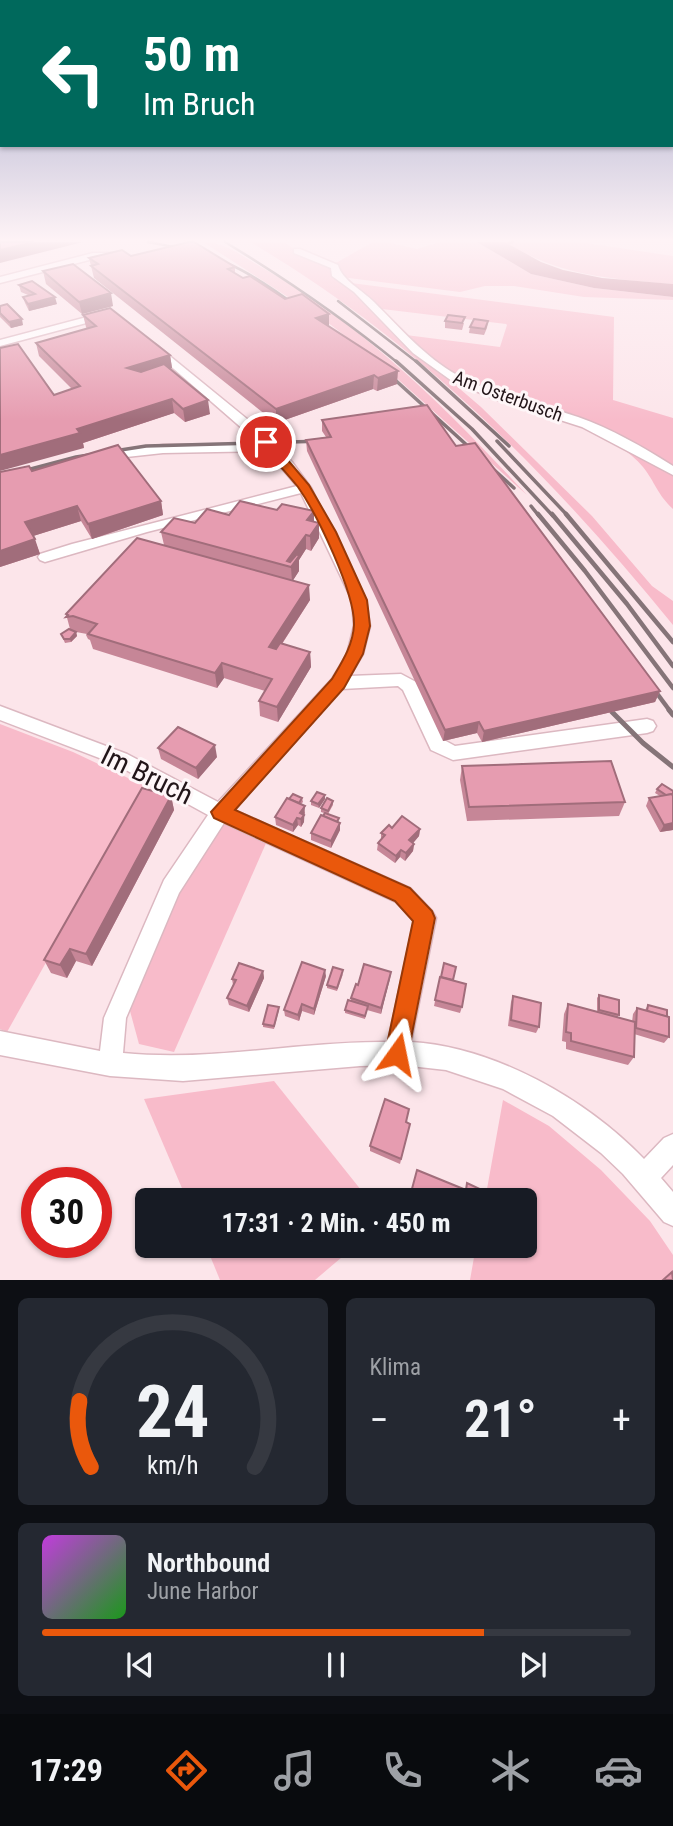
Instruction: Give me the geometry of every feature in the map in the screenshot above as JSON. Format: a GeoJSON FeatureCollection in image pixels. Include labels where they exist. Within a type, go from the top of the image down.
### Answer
{"type":"FeatureCollection","features":[{"type":"Feature","properties":{"kind":"street","name":"Am Osterbusch"},"geometry":{"type":"LineString","coordinates":[[369,302],[388,323],[441,370],[455,378],[493,394],[593,427],[673,471]]}},
{"type":"Feature","properties":{"kind":"street"},"geometry":{"type":"LineString","coordinates":[[0,343],[113,315]]}},
{"type":"Feature","properties":{"kind":"street"},"geometry":{"type":"LineString","coordinates":[[110,1064],[116,1018],[171,887],[220,812],[338,683],[355,654],[362,626],[359,600],[329,532],[305,488],[271,447],[138,333]]}},
{"type":"Feature","properties":{"kind":"street"},"geometry":{"type":"LineString","coordinates":[[88,460],[163,449],[271,447]]}},
{"type":"Feature","properties":{"kind":"street"},"geometry":{"type":"LineString","coordinates":[[45,557],[161,522],[187,519],[305,488]]}},
{"type":"Feature","properties":{"kind":"street"},"geometry":{"type":"LineString","coordinates":[[338,683],[401,680],[410,686],[436,745],[453,752],[647,726]]}},
{"type":"Feature","properties":{"kind":"street","name":"Im Bruch"},"geometry":{"type":"LineString","coordinates":[[0,713],[121,759],[220,812],[403,895],[425,918],[397,1054]]}},
{"type":"Feature","properties":{"kind":"street"},"geometry":{"type":"LineString","coordinates":[[0,1042],[110,1064],[185,1070],[277,1060],[397,1054],[443,1058],[512,1079],[547,1097],[602,1135],[645,1176],[673,1213]]}},
{"type":"Feature","properties":{"kind":"street"},"geometry":{"type":"LineString","coordinates":[[645,1176],[673,1147]]}},
{"type":"Feature","properties":{"kind":"shaded area"},"geometry":{"type":"Polygon","coordinates":[[[295,302],[316,302],[367,340],[465,430],[527,495],[381,364],[331,325],[295,302]]]}},
{"type":"Feature","properties":{"kind":"shaded area"},"geometry":{"type":"Polygon","coordinates":[[[341,302],[496,302],[614,317],[613,400],[673,418],[673,509],[638,461],[606,438],[592,430],[453,383],[592,516],[652,586],[673,601],[673,625],[627,569],[530,464],[425,367],[341,302]],[[374,308],[398,334],[500,347],[507,325],[374,308]]]}},
{"type":"Feature","properties":{"kind":"shaded area"},"geometry":{"type":"Polygon","coordinates":[[[0,724],[73,752],[145,786],[7,1032],[0,1029],[0,724]]]}},
{"type":"Feature","properties":{"kind":"shaded area"},"geometry":{"type":"Polygon","coordinates":[[[223,821],[267,841],[174,1052],[139,1044],[130,1011],[177,894],[223,821]]]}},
{"type":"Feature","properties":{"kind":"shaded area"},"geometry":{"type":"Polygon","coordinates":[[[274,1081],[359,1188],[182,1188],[144,1099],[274,1081]]]}},
{"type":"Feature","properties":{"kind":"shaded area"},"geometry":{"type":"Polygon","coordinates":[[[503,1100],[549,1126],[601,1170],[650,1221],[673,1255],[673,1280],[470,1280],[474,1258],[537,1258],[537,1188],[487,1188],[503,1100]]]}},
{"type":"Feature","properties":{"kind":"shaded area"},"geometry":{"type":"Polygon","coordinates":[[[211,1258],[341,1258],[315,1280],[220,1280],[211,1258]]]}},
{"type":"Feature","properties":{"kind":"building"},"geometry":{"type":"Polygon","coordinates":[[[137,302],[312,302],[329,314],[316,318],[398,371],[378,378],[374,375],[276,409],[137,302]]]}},
{"type":"Feature","properties":{"kind":"building"},"geometry":{"type":"Polygon","coordinates":[[[7,304],[22,319],[9,322],[0,313],[0,306],[7,304]]]}},
{"type":"Feature","properties":{"kind":"building"},"geometry":{"type":"Polygon","coordinates":[[[110,308],[170,355],[127,368],[141,372],[164,364],[208,400],[183,409],[172,399],[77,429],[80,433],[0,455],[0,348],[18,344],[54,395],[80,386],[36,343],[96,326],[83,315],[110,308]]]}},
{"type":"Feature","properties":{"kind":"building"},"geometry":{"type":"Polygon","coordinates":[[[448,315],[465,317],[462,323],[445,321],[448,315]]]}},
{"type":"Feature","properties":{"kind":"building"},"geometry":{"type":"Polygon","coordinates":[[[474,319],[488,321],[485,329],[470,327],[474,319]]]}},
{"type":"Feature","properties":{"kind":"building"},"geometry":{"type":"Polygon","coordinates":[[[427,405],[456,446],[475,443],[660,691],[484,731],[479,722],[445,730],[306,440],[331,437],[322,420],[427,405]]]}},
{"type":"Feature","properties":{"kind":"building"},"geometry":{"type":"Polygon","coordinates":[[[118,445],[161,501],[88,524],[77,506],[25,522],[35,539],[0,551],[0,472],[29,466],[32,471],[118,445]]]}},
{"type":"Feature","properties":{"kind":"building"},"geometry":{"type":"Polygon","coordinates":[[[240,501],[277,510],[282,504],[314,511],[307,520],[319,523],[310,536],[306,535],[287,561],[290,562],[297,554],[299,556],[291,567],[161,532],[174,518],[195,523],[207,509],[229,515],[240,501]]]}},
{"type":"Feature","properties":{"kind":"building"},"geometry":{"type":"Polygon","coordinates":[[[137,538],[309,585],[269,647],[276,649],[280,643],[310,652],[277,707],[259,701],[272,679],[222,663],[215,673],[88,634],[97,624],[73,616],[66,617],[137,538]]]}},
{"type":"Feature","properties":{"kind":"building"},"geometry":{"type":"Polygon","coordinates":[[[69,629],[76,632],[70,639],[64,639],[61,634],[69,629]]]}},
{"type":"Feature","properties":{"kind":"building"},"geometry":{"type":"Polygon","coordinates":[[[178,727],[215,745],[196,768],[158,748],[178,727]]]}},
{"type":"Feature","properties":{"kind":"building"},"geometry":{"type":"Polygon","coordinates":[[[611,761],[625,802],[469,807],[462,766],[611,761]]]}},
{"type":"Feature","properties":{"kind":"building"},"geometry":{"type":"Polygon","coordinates":[[[662,784],[673,791],[673,795],[666,795],[657,789],[662,784]]]}},
{"type":"Feature","properties":{"kind":"building"},"geometry":{"type":"Polygon","coordinates":[[[142,788],[171,796],[86,954],[70,949],[60,965],[44,960],[142,788]]]}},
{"type":"Feature","properties":{"kind":"building"},"geometry":{"type":"Polygon","coordinates":[[[317,792],[325,795],[318,804],[311,801],[317,792]]]}},
{"type":"Feature","properties":{"kind":"building"},"geometry":{"type":"Polygon","coordinates":[[[293,794],[302,798],[299,803],[289,799],[293,794]]]}},
{"type":"Feature","properties":{"kind":"building"},"geometry":{"type":"Polygon","coordinates":[[[672,794],[673,823],[664,825],[649,798],[672,794]]]}},
{"type":"Feature","properties":{"kind":"building"},"geometry":{"type":"Polygon","coordinates":[[[287,798],[305,806],[300,813],[304,815],[301,819],[297,818],[293,825],[275,817],[287,798]]]}},
{"type":"Feature","properties":{"kind":"building"},"geometry":{"type":"Polygon","coordinates":[[[327,798],[333,801],[328,811],[321,808],[327,798]]]}},
{"type":"Feature","properties":{"kind":"building"},"geometry":{"type":"Polygon","coordinates":[[[325,813],[339,818],[337,822],[323,816],[325,813]]]}},
{"type":"Feature","properties":{"kind":"building"},"geometry":{"type":"Polygon","coordinates":[[[321,815],[340,823],[331,841],[311,833],[321,815]]]}},
{"type":"Feature","properties":{"kind":"building"},"geometry":{"type":"Polygon","coordinates":[[[402,816],[420,829],[409,840],[414,844],[406,853],[401,850],[396,856],[378,843],[385,835],[381,833],[389,825],[392,828],[402,816]]]}},
{"type":"Feature","properties":{"kind":"building"},"geometry":{"type":"Polygon","coordinates":[[[302,962],[325,970],[314,1009],[302,1004],[298,1015],[284,1010],[302,962]]]}},
{"type":"Feature","properties":{"kind":"building"},"geometry":{"type":"Polygon","coordinates":[[[239,963],[263,971],[247,1006],[227,998],[236,980],[232,979],[239,963]]]}},
{"type":"Feature","properties":{"kind":"building"},"geometry":{"type":"Polygon","coordinates":[[[444,963],[456,967],[453,980],[441,977],[444,963]]]}},
{"type":"Feature","properties":{"kind":"building"},"geometry":{"type":"Polygon","coordinates":[[[364,964],[391,972],[381,1008],[351,998],[364,964]]]}},
{"type":"Feature","properties":{"kind":"building"},"geometry":{"type":"Polygon","coordinates":[[[333,967],[343,970],[337,988],[327,985],[333,967]]]}},
{"type":"Feature","properties":{"kind":"building"},"geometry":{"type":"Polygon","coordinates":[[[440,977],[466,984],[462,1007],[435,1000],[440,977]]]}},
{"type":"Feature","properties":{"kind":"building"},"geometry":{"type":"Polygon","coordinates":[[[599,995],[619,1000],[619,1015],[599,1010],[599,995]]]}},
{"type":"Feature","properties":{"kind":"building"},"geometry":{"type":"Polygon","coordinates":[[[513,996],[541,1003],[539,1027],[511,1020],[513,996]]]}},
{"type":"Feature","properties":{"kind":"building"},"geometry":{"type":"Polygon","coordinates":[[[348,1000],[368,1006],[365,1016],[345,1010],[348,1000]]]}},
{"type":"Feature","properties":{"kind":"building"},"geometry":{"type":"Polygon","coordinates":[[[568,1004],[635,1022],[634,1057],[571,1041],[571,1033],[566,1032],[568,1004]]]}},
{"type":"Feature","properties":{"kind":"building"},"geometry":{"type":"Polygon","coordinates":[[[268,1005],[279,1007],[274,1026],[263,1024],[268,1005]]]}},
{"type":"Feature","properties":{"kind":"building"},"geometry":{"type":"Polygon","coordinates":[[[648,1005],[667,1010],[667,1017],[647,1011],[648,1005]]]}},
{"type":"Feature","properties":{"kind":"building"},"geometry":{"type":"Polygon","coordinates":[[[637,1008],[669,1017],[669,1037],[636,1028],[637,1008]]]}},
{"type":"Feature","properties":{"kind":"building"},"geometry":{"type":"Polygon","coordinates":[[[385,1099],[409,1109],[406,1122],[410,1124],[401,1159],[370,1146],[385,1099]]]}},
{"type":"Feature","properties":{"kind":"building"},"geometry":{"type":"Polygon","coordinates":[[[417,1170],[461,1188],[412,1188],[417,1170]]]}},
{"type":"Feature","properties":{"kind":"building"},"geometry":{"type":"Polygon","coordinates":[[[672,1272],[673,1280],[663,1280],[672,1272]]]}},
{"type":"Feature","properties":{"kind":"railway"},"geometry":{"type":"LineString","coordinates":[[290,302],[299,308]]}},
{"type":"Feature","properties":{"kind":"railway"},"geometry":{"type":"LineString","coordinates":[[318,302],[398,363]]}},
{"type":"Feature","properties":{"kind":"railway"},"geometry":{"type":"LineString","coordinates":[[339,302],[418,363]]}},
{"type":"Feature","properties":{"kind":"railway"},"geometry":{"type":"LineString","coordinates":[[396,361],[472,429],[553,516]]}},
{"type":"Feature","properties":{"kind":"railway"},"geometry":{"type":"LineString","coordinates":[[416,361],[509,446]]}},
{"type":"Feature","properties":{"kind":"railway"},"geometry":{"type":"LineString","coordinates":[[382,368],[514,488]]}},
{"type":"Feature","properties":{"kind":"railway"},"geometry":{"type":"LineString","coordinates":[[0,477],[76,457],[146,446],[325,441]]}},
{"type":"Feature","properties":{"kind":"railway"},"geometry":{"type":"LineString","coordinates":[[497,441],[568,516]]}},
{"type":"Feature","properties":{"kind":"railway"},"geometry":{"type":"LineString","coordinates":[[531,506],[539,516]]}},
{"type":"Feature","properties":{"kind":"railway"},"geometry":{"type":"LineString","coordinates":[[538,514],[585,571],[673,688]]}},
{"type":"Feature","properties":{"kind":"railway"},"geometry":{"type":"LineString","coordinates":[[552,514],[627,604],[673,666]]}},
{"type":"Feature","properties":{"kind":"railway"},"geometry":{"type":"LineString","coordinates":[[566,514],[673,642]]}},
{"type":"Feature","properties":{"kind":"railway"},"geometry":{"type":"LineString","coordinates":[[647,680],[670,711]]}},
{"type":"Feature","properties":{"kind":"railway"},"geometry":{"type":"LineString","coordinates":[[669,710],[673,715]]}},
{"type":"Feature","properties":{"kind":"railway"},"geometry":{"type":"LineString","coordinates":[[612,712],[643,743],[673,767]]}},
{"type":"Feature","properties":{"kind":"route"},"geometry":{"type":"LineString","coordinates":[[266,442],[305,488],[329,532],[359,600],[362,626],[355,654],[338,683],[220,812],[403,895],[425,918],[397,1054]]}}]}
